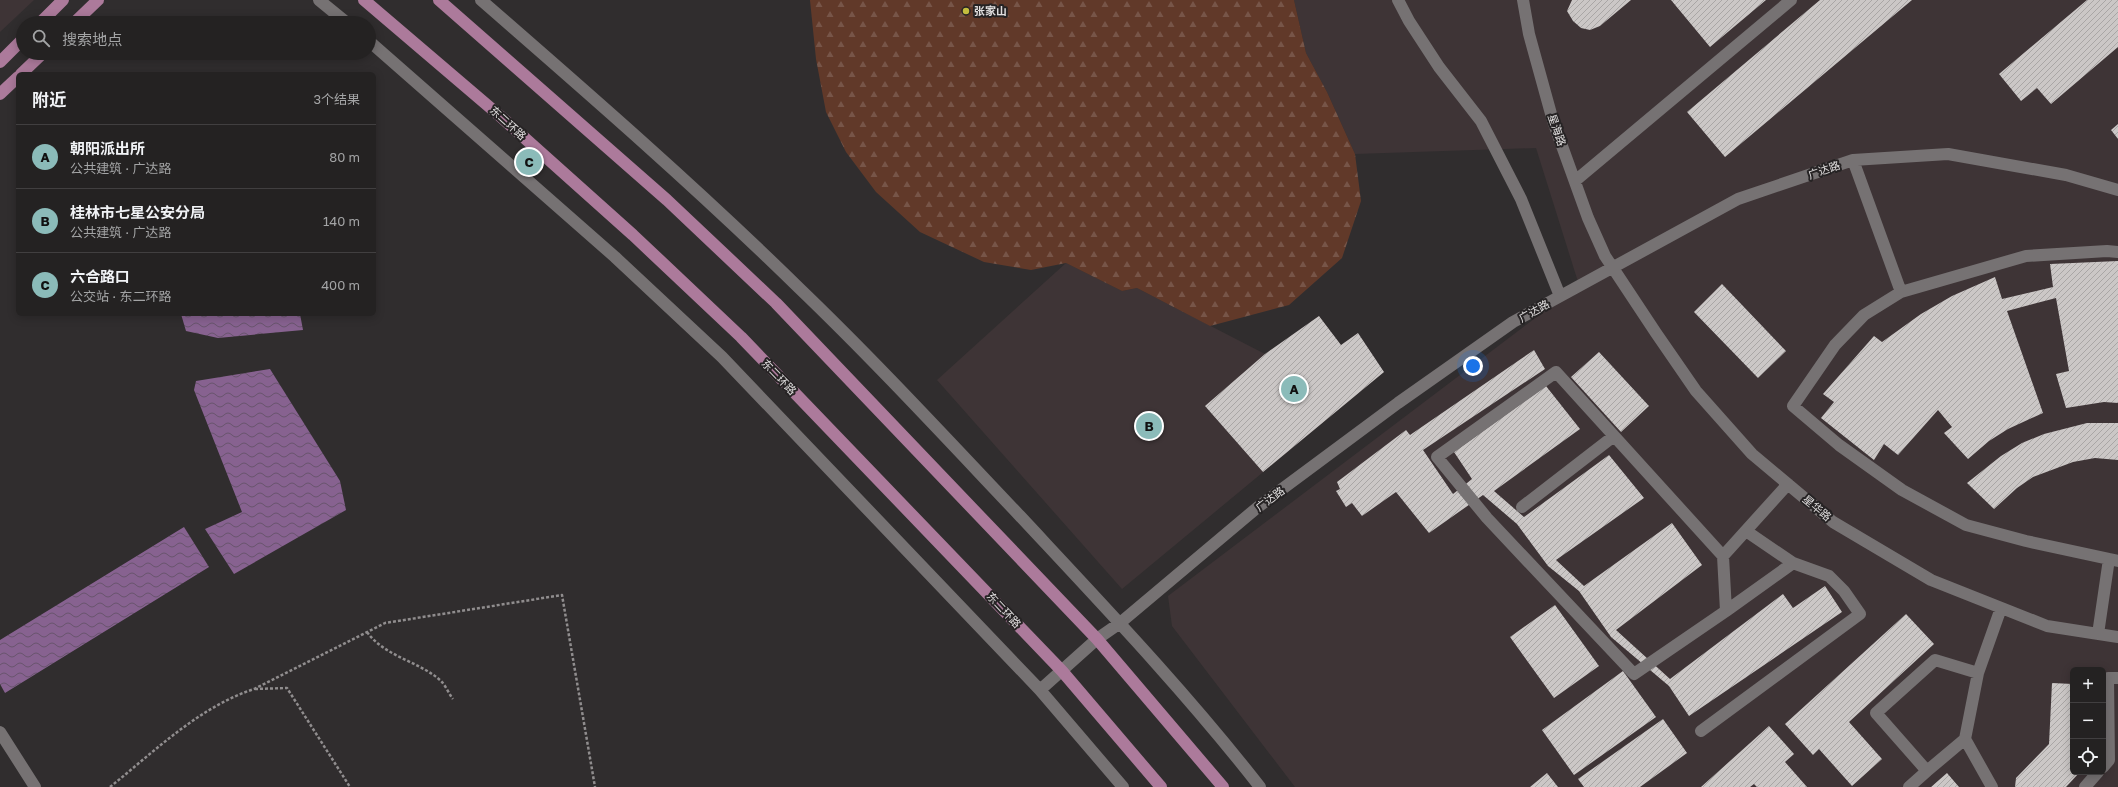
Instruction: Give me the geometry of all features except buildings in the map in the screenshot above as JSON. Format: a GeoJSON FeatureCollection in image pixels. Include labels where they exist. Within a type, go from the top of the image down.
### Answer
{"type":"FeatureCollection","features":[{"type":"Feature","properties":{"kind":"main road"},"geometry":{"type":"LineString","coordinates":[[47,16],[63,0]]}},
{"type":"Feature","properties":{"kind":"main road"},"geometry":{"type":"LineString","coordinates":[[81,16],[98,0]]}},
{"type":"Feature","properties":{"kind":"main road","name":"东二环路"},"geometry":{"type":"LineString","coordinates":[[364,0],[500,116],[622,225],[741,337],[1062,671],[1161,787]]}},
{"type":"Feature","properties":{"kind":"main road"},"geometry":{"type":"LineString","coordinates":[[439,0],[667,200],[776,303],[1097,639],[1223,787]]}},
{"type":"Feature","properties":{"kind":"main road"},"geometry":{"type":"LineString","coordinates":[[0,62],[16,47]]}},
{"type":"Feature","properties":{"kind":"main road"},"geometry":{"type":"LineString","coordinates":[[23,72],[36,60]]}},
{"type":"Feature","properties":{"kind":"main road"},"geometry":{"type":"LineString","coordinates":[[0,94],[16,79]]}},
{"type":"Feature","properties":{"kind":"street"},"geometry":{"type":"LineString","coordinates":[[318,0],[338,16]]}},
{"type":"Feature","properties":{"kind":"street"},"geometry":{"type":"LineString","coordinates":[[481,0],[692,186],[801,289],[981,475],[1120,623],[1238,759],[1260,787]]}},
{"type":"Feature","properties":{"kind":"street"},"geometry":{"type":"LineString","coordinates":[[1398,0],[1409,21],[1439,67],[1482,120],[1521,199],[1560,296]]}},
{"type":"Feature","properties":{"kind":"street","name":"星海路"},"geometry":{"type":"LineString","coordinates":[[1523,0],[1529,34],[1553,120],[1588,218],[1605,256]]}},
{"type":"Feature","properties":{"kind":"street"},"geometry":{"type":"LineString","coordinates":[[1575,181],[1791,0]]}},
{"type":"Feature","properties":{"kind":"street"},"geometry":{"type":"LineString","coordinates":[[376,47],[615,257],[722,357],[1040,690],[1123,787]]}},
{"type":"Feature","properties":{"kind":"street","name":"广达路"},"geometry":{"type":"LineString","coordinates":[[1040,690],[1097,639],[1120,623],[1258,507],[1385,412],[1513,322],[1738,199],[1853,160],[1948,154],[2066,175],[2118,190]]}},
{"type":"Feature","properties":{"kind":"street"},"geometry":{"type":"LineString","coordinates":[[1853,160],[1901,292]]}},
{"type":"Feature","properties":{"kind":"street"},"geometry":{"type":"LineString","coordinates":[[2098,634],[2113,560],[2026,541],[1966,525],[1902,490],[1838,445],[1794,406],[1835,345],[1864,315],[1901,292],[2026,256],[2107,251],[2118,252]]}},
{"type":"Feature","properties":{"kind":"street","name":"星华路"},"geometry":{"type":"LineString","coordinates":[[1605,256],[1696,391],[1752,454],[1833,522],[1931,580],[2047,626],[2118,637]]}},
{"type":"Feature","properties":{"kind":"street"},"geometry":{"type":"LineString","coordinates":[[1726,611],[1723,556],[1556,372],[1438,457],[1487,518],[1634,674],[1726,611],[1793,563]]}},
{"type":"Feature","properties":{"kind":"street"},"geometry":{"type":"LineString","coordinates":[[1522,508],[1614,436]]}},
{"type":"Feature","properties":{"kind":"street"},"geometry":{"type":"LineString","coordinates":[[1723,556],[1788,484]]}},
{"type":"Feature","properties":{"kind":"street"},"geometry":{"type":"LineString","coordinates":[[1701,731],[1860,614],[1844,591],[1829,576],[1793,563],[1746,531]]}},
{"type":"Feature","properties":{"kind":"street"},"geometry":{"type":"LineString","coordinates":[[1909,787],[1965,739],[1978,673],[2001,608]]}},
{"type":"Feature","properties":{"kind":"street"},"geometry":{"type":"LineString","coordinates":[[1927,771],[1876,713],[1935,660],[1978,673]]}},
{"type":"Feature","properties":{"kind":"street"},"geometry":{"type":"LineString","coordinates":[[2106,764],[2109,760],[2108,678],[2118,678]]}},
{"type":"Feature","properties":{"kind":"street"},"geometry":{"type":"LineString","coordinates":[[0,732],[35,787]]}},
{"type":"Feature","properties":{"kind":"street"},"geometry":{"type":"LineString","coordinates":[[1965,739],[1992,787]]}},
{"type":"Feature","properties":{"kind":"street"},"geometry":{"type":"LineString","coordinates":[[2085,787],[2095,775]]}},
{"type":"Feature","properties":{"kind":"path"},"geometry":{"type":"LineString","coordinates":[[110,787],[207,710],[233,696],[254,689],[385,624],[562,595],[595,787]]}},
{"type":"Feature","properties":{"kind":"path"},"geometry":{"type":"LineString","coordinates":[[367,632],[375,644],[430,673],[442,682],[453,699]]}},
{"type":"Feature","properties":{"kind":"path"},"geometry":{"type":"LineString","coordinates":[[254,689],[287,688],[350,787]]}},
{"type":"Feature","properties":{"kind":"shaded area"},"geometry":{"type":"Polygon","coordinates":[[[0,0],[34,0],[16,16],[0,32],[0,0]]]}},
{"type":"Feature","properties":{"kind":"shaded area"},"geometry":{"type":"Polygon","coordinates":[[[1294,0],[2118,0],[2118,787],[1295,787],[1172,626],[1168,596],[1579,285],[1536,148],[1355,154],[1327,92],[1306,53],[1294,0]]]}},
{"type":"Feature","properties":{"kind":"shaded area"},"geometry":{"type":"Polygon","coordinates":[[[1066,263],[1122,291],[1137,288],[1265,354],[1319,316],[1341,345],[1358,333],[1384,372],[1122,589],[937,380],[1066,263]]]}},
{"type":"Feature","properties":{"kind":"green space"},"geometry":{"type":"Polygon","coordinates":[[[810,0],[1294,0],[1306,53],[1327,92],[1355,154],[1361,201],[1342,258],[1289,305],[1210,326],[1137,288],[1122,291],[1066,263],[1031,270],[984,262],[920,232],[876,192],[846,152],[826,112],[816,59],[810,0]]]}},
{"type":"Feature","properties":{"kind":"water"},"geometry":{"type":"Polygon","coordinates":[[[182,316],[300,316],[303,330],[218,338],[186,331],[182,316]]]}},
{"type":"Feature","properties":{"kind":"water"},"geometry":{"type":"Polygon","coordinates":[[[270,369],[340,481],[346,510],[234,574],[205,529],[242,512],[194,390],[196,381],[270,369]]]}},
{"type":"Feature","properties":{"kind":"water"},"geometry":{"type":"Polygon","coordinates":[[[184,527],[209,567],[5,693],[0,684],[0,640],[184,527]]]}},
{"type":"Feature","properties":{"kind":"place","name":"张家山"},"geometry":{"type":"Point","coordinates":[966,11]}},
{"type":"Feature","properties":{"kind":"place","name":"六合路口"},"geometry":{"type":"Point","coordinates":[529,162]}},
{"type":"Feature","properties":{"kind":"place","name":"朝阳派出所"},"geometry":{"type":"Point","coordinates":[1294,389]}},
{"type":"Feature","properties":{"kind":"place","name":"桂林市七星公安分局"},"geometry":{"type":"Point","coordinates":[1149,426]}}]}
